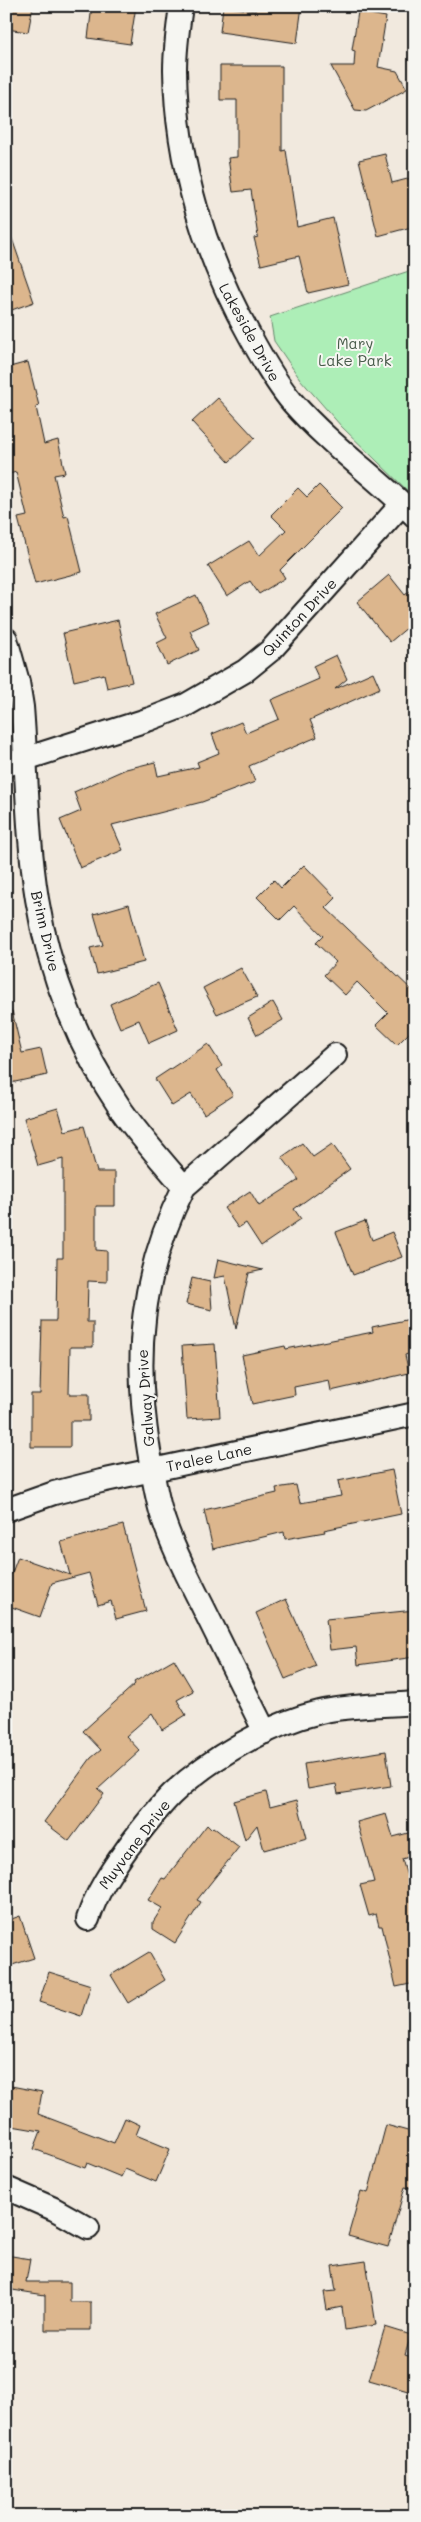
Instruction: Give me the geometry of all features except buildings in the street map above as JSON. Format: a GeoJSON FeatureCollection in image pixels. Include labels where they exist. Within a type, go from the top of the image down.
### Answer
{"type":"FeatureCollection","features":[{"type":"Feature","properties":{"kind":"street","name":"Lakeside Drive"},"geometry":{"type":"LineString","coordinates":[[181,6],[175,69],[177,106],[189,181],[205,238],[228,297],[268,370],[294,403],[355,463],[408,510]]}},
{"type":"Feature","properties":{"kind":"street","name":"Quinton Drive"},"geometry":{"type":"LineString","coordinates":[[16,762],[150,719],[186,705],[245,671],[277,643],[408,510]]}},
{"type":"Feature","properties":{"kind":"street","name":"Brinn Drive"},"geometry":{"type":"LineString","coordinates":[[6,638],[18,682],[16,762],[37,898],[44,934],[69,1014],[90,1056],[122,1110],[184,1187]]}},
{"type":"Feature","properties":{"kind":"street","name":"Galway Drive"},"geometry":{"type":"LineString","coordinates":[[265,1732],[179,1558],[163,1520],[144,1422],[140,1363],[143,1317],[151,1274],[173,1210],[184,1187],[335,1055]]}},
{"type":"Feature","properties":{"kind":"street","name":"Tralee Lane"},"geometry":{"type":"LineString","coordinates":[[8,1502],[415,1414]]}},
{"type":"Feature","properties":{"kind":"street","name":"Muyvane Drive"},"geometry":{"type":"LineString","coordinates":[[88,1919],[95,1896],[104,1879],[148,1821],[172,1794],[208,1765],[265,1732],[319,1712],[350,1707],[414,1705]]}},
{"type":"Feature","properties":{"kind":"street"},"geometry":{"type":"LineString","coordinates":[[6,2188],[54,2209],[88,2228]]}},
{"type":"Feature","properties":{"kind":"green space","name":"Mary Lake Park"},"geometry":{"type":"Polygon","coordinates":[[[415,269],[415,498],[341,426],[300,379],[274,341],[270,317],[415,269]]]}}]}
